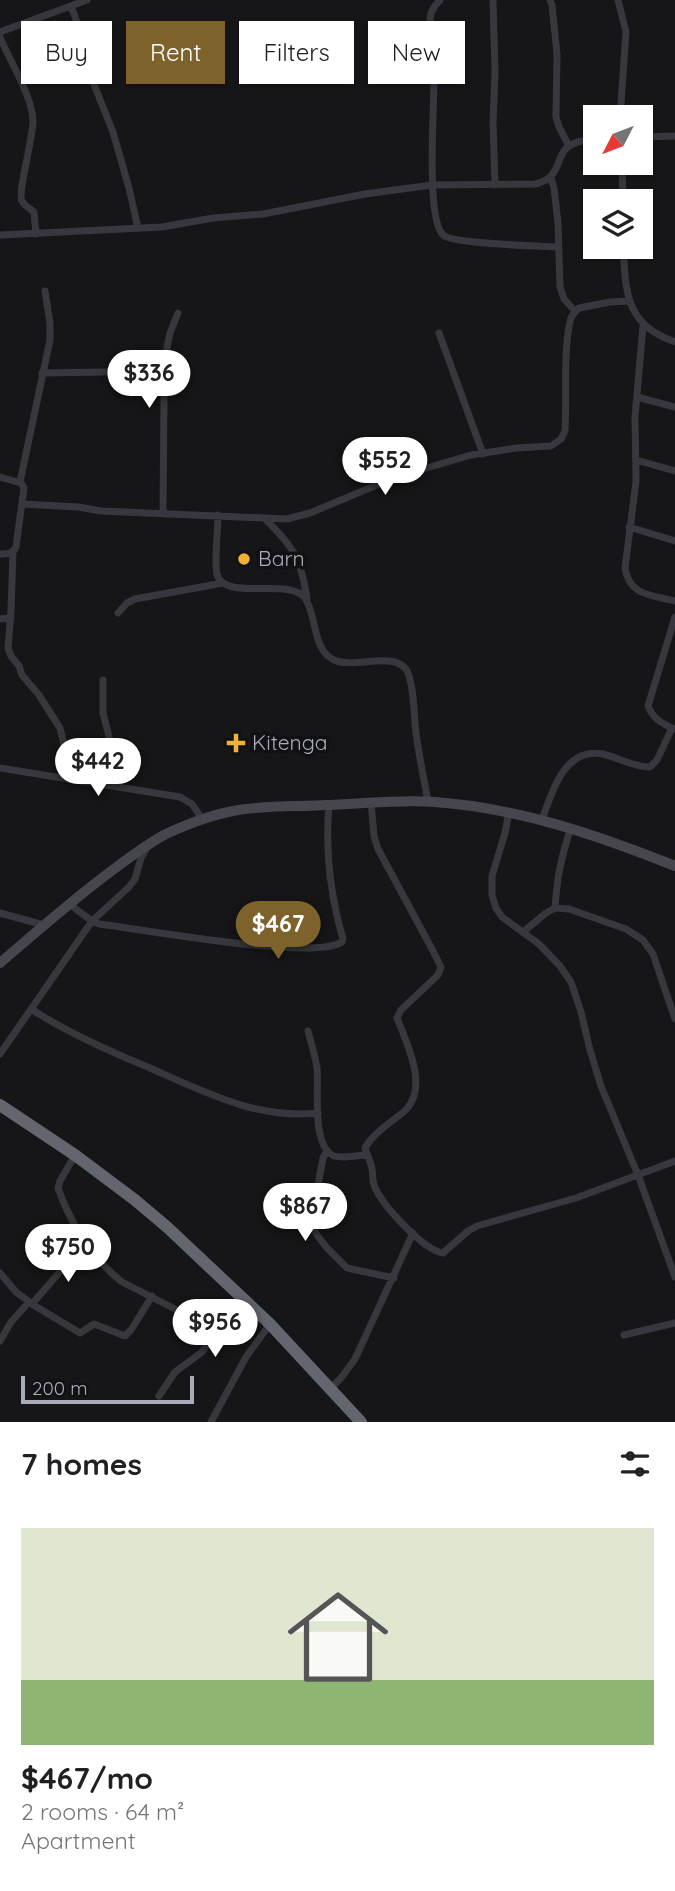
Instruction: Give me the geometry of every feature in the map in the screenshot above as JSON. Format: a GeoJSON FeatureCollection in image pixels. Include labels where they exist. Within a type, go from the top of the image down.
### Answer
{"type":"FeatureCollection","features":[{"type":"Feature","properties":{"kind":"highway"},"geometry":{"type":"LineString","coordinates":[[0,1105],[75,1155],[135,1199],[167,1227],[270,1324],[361,1422]]}},
{"type":"Feature","properties":{"kind":"main road"},"geometry":{"type":"LineString","coordinates":[[0,963],[69,904],[148,845],[202,819],[234,810],[370,802],[428,802],[473,806],[571,828],[675,866]]}},
{"type":"Feature","properties":{"kind":"street"},"geometry":{"type":"LineString","coordinates":[[0,32],[88,0]]}},
{"type":"Feature","properties":{"kind":"street"},"geometry":{"type":"LineString","coordinates":[[440,0],[431,13],[430,33],[434,73],[432,185],[434,216],[438,229],[447,238],[519,246],[558,247]]}},
{"type":"Feature","properties":{"kind":"street"},"geometry":{"type":"LineString","coordinates":[[493,0],[495,185]]}},
{"type":"Feature","properties":{"kind":"street"},"geometry":{"type":"LineString","coordinates":[[550,0],[557,54],[556,117],[569,146]]}},
{"type":"Feature","properties":{"kind":"street"},"geometry":{"type":"LineString","coordinates":[[618,0],[626,32],[621,105]]}},
{"type":"Feature","properties":{"kind":"street"},"geometry":{"type":"LineString","coordinates":[[71,6],[95,87],[113,132],[138,228]]}},
{"type":"Feature","properties":{"kind":"street"},"geometry":{"type":"LineString","coordinates":[[0,37],[27,97],[33,120],[20,197],[34,212],[36,234]]}},
{"type":"Feature","properties":{"kind":"street"},"geometry":{"type":"LineString","coordinates":[[653,137],[675,136]]}},
{"type":"Feature","properties":{"kind":"street"},"geometry":{"type":"LineString","coordinates":[[0,235],[162,228],[432,185],[535,184],[551,178],[561,155],[569,146],[583,141]]}},
{"type":"Feature","properties":{"kind":"street"},"geometry":{"type":"LineString","coordinates":[[551,178],[555,198],[559,287],[564,299],[575,311]]}},
{"type":"Feature","properties":{"kind":"street"},"geometry":{"type":"LineString","coordinates":[[624,259],[630,301],[643,326],[675,342]]}},
{"type":"Feature","properties":{"kind":"street"},"geometry":{"type":"LineString","coordinates":[[20,482],[50,340],[45,291]]}},
{"type":"Feature","properties":{"kind":"street"},"geometry":{"type":"LineString","coordinates":[[22,504],[100,511],[287,519],[310,513],[396,477],[471,455],[551,446],[561,439],[565,431],[570,319],[579,308],[630,301]]}},
{"type":"Feature","properties":{"kind":"street"},"geometry":{"type":"LineString","coordinates":[[163,514],[165,371],[170,332],[178,313]]}},
{"type":"Feature","properties":{"kind":"street"},"geometry":{"type":"LineString","coordinates":[[643,326],[635,438],[636,482],[625,568],[627,579],[637,590],[675,601]]}},
{"type":"Feature","properties":{"kind":"street"},"geometry":{"type":"LineString","coordinates":[[439,333],[483,454]]}},
{"type":"Feature","properties":{"kind":"street"},"geometry":{"type":"LineString","coordinates":[[42,373],[165,371]]}},
{"type":"Feature","properties":{"kind":"street"},"geometry":{"type":"LineString","coordinates":[[637,397],[675,407]]}},
{"type":"Feature","properties":{"kind":"street"},"geometry":{"type":"LineString","coordinates":[[636,460],[675,471]]}},
{"type":"Feature","properties":{"kind":"street"},"geometry":{"type":"LineString","coordinates":[[0,477],[20,482],[24,488],[16,547],[13,552],[9,653],[19,666],[22,676],[39,695],[60,728],[69,778]]}},
{"type":"Feature","properties":{"kind":"street"},"geometry":{"type":"LineString","coordinates":[[218,515],[216,569],[218,578],[223,583]]}},
{"type":"Feature","properties":{"kind":"street"},"geometry":{"type":"LineString","coordinates":[[264,519],[285,538],[294,551],[304,577],[307,603]]}},
{"type":"Feature","properties":{"kind":"street"},"geometry":{"type":"LineString","coordinates":[[629,527],[675,541]]}},
{"type":"Feature","properties":{"kind":"street"},"geometry":{"type":"LineString","coordinates":[[0,554],[13,552]]}},
{"type":"Feature","properties":{"kind":"street"},"geometry":{"type":"LineString","coordinates":[[118,613],[127,603],[142,597],[223,583],[300,593],[314,621],[317,638],[329,657],[335,661],[350,663],[393,662],[407,670],[428,802]]}},
{"type":"Feature","properties":{"kind":"street"},"geometry":{"type":"LineString","coordinates":[[542,820],[551,794],[568,764],[587,753],[600,754],[642,767],[650,767],[657,760],[673,729],[657,721],[648,706],[675,617]]}},
{"type":"Feature","properties":{"kind":"street"},"geometry":{"type":"LineString","coordinates":[[0,619],[11,618]]}},
{"type":"Feature","properties":{"kind":"street"},"geometry":{"type":"LineString","coordinates":[[103,680],[103,713],[120,787]]}},
{"type":"Feature","properties":{"kind":"street"},"geometry":{"type":"LineString","coordinates":[[0,768],[171,794],[192,804],[202,819]]}},
{"type":"Feature","properties":{"kind":"street"},"geometry":{"type":"LineString","coordinates":[[370,802],[378,849],[440,967],[438,975],[401,1010],[397,1018],[414,1069],[416,1090],[413,1102],[405,1112],[369,1141],[365,1148],[375,1187],[389,1209],[435,1252],[443,1253],[477,1226],[576,1198],[675,1161]]}},
{"type":"Feature","properties":{"kind":"street"},"geometry":{"type":"LineString","coordinates":[[69,904],[92,921],[218,942],[285,948],[321,948],[340,944],[343,939],[334,905],[327,859],[329,805]]}},
{"type":"Feature","properties":{"kind":"street"},"geometry":{"type":"LineString","coordinates":[[509,812],[492,876],[492,895],[496,908],[502,917],[540,944],[571,982],[601,1086],[638,1175],[675,1277]]}},
{"type":"Feature","properties":{"kind":"street"},"geometry":{"type":"LineString","coordinates":[[555,908],[556,878],[571,828]]}},
{"type":"Feature","properties":{"kind":"street"},"geometry":{"type":"LineString","coordinates":[[0,1054],[92,921],[135,879],[148,845]]}},
{"type":"Feature","properties":{"kind":"street"},"geometry":{"type":"LineString","coordinates":[[523,932],[555,908],[569,909],[626,929],[643,940],[653,954],[675,1019]]}},
{"type":"Feature","properties":{"kind":"street"},"geometry":{"type":"LineString","coordinates":[[0,913],[44,925]]}},
{"type":"Feature","properties":{"kind":"street"},"geometry":{"type":"LineString","coordinates":[[31,1009],[60,1028],[118,1056],[235,1105],[284,1114],[318,1113]]}},
{"type":"Feature","properties":{"kind":"street"},"geometry":{"type":"LineString","coordinates":[[307,1031],[317,1070],[319,1133],[322,1143],[334,1156],[366,1154]]}},
{"type":"Feature","properties":{"kind":"street"},"geometry":{"type":"LineString","coordinates":[[327,1151],[323,1158],[313,1212],[313,1227],[317,1235],[347,1268],[394,1278]]}},
{"type":"Feature","properties":{"kind":"street"},"geometry":{"type":"LineString","coordinates":[[75,1155],[58,1188],[76,1228],[88,1246],[122,1282],[218,1331]]}},
{"type":"Feature","properties":{"kind":"street"},"geometry":{"type":"LineString","coordinates":[[331,1388],[355,1359],[413,1233]]}},
{"type":"Feature","properties":{"kind":"street"},"geometry":{"type":"LineString","coordinates":[[0,1341],[11,1322],[64,1266],[88,1246]]}},
{"type":"Feature","properties":{"kind":"street"},"geometry":{"type":"LineString","coordinates":[[0,1273],[16,1292],[30,1303],[80,1333],[94,1324],[125,1336],[131,1331],[152,1296]]}},
{"type":"Feature","properties":{"kind":"street"},"geometry":{"type":"LineString","coordinates":[[159,1396],[175,1372],[202,1352],[243,1299]]}},
{"type":"Feature","properties":{"kind":"street"},"geometry":{"type":"LineString","coordinates":[[624,1335],[675,1323]]}},
{"type":"Feature","properties":{"kind":"street"},"geometry":{"type":"LineString","coordinates":[[211,1422],[246,1357],[270,1324]]}},
{"type":"Feature","properties":{"kind":"place","name":"Barn"},"geometry":{"type":"Point","coordinates":[244,559]}},
{"type":"Feature","properties":{"kind":"place","name":"Kitenga"},"geometry":{"type":"Point","coordinates":[236,743]}}]}
